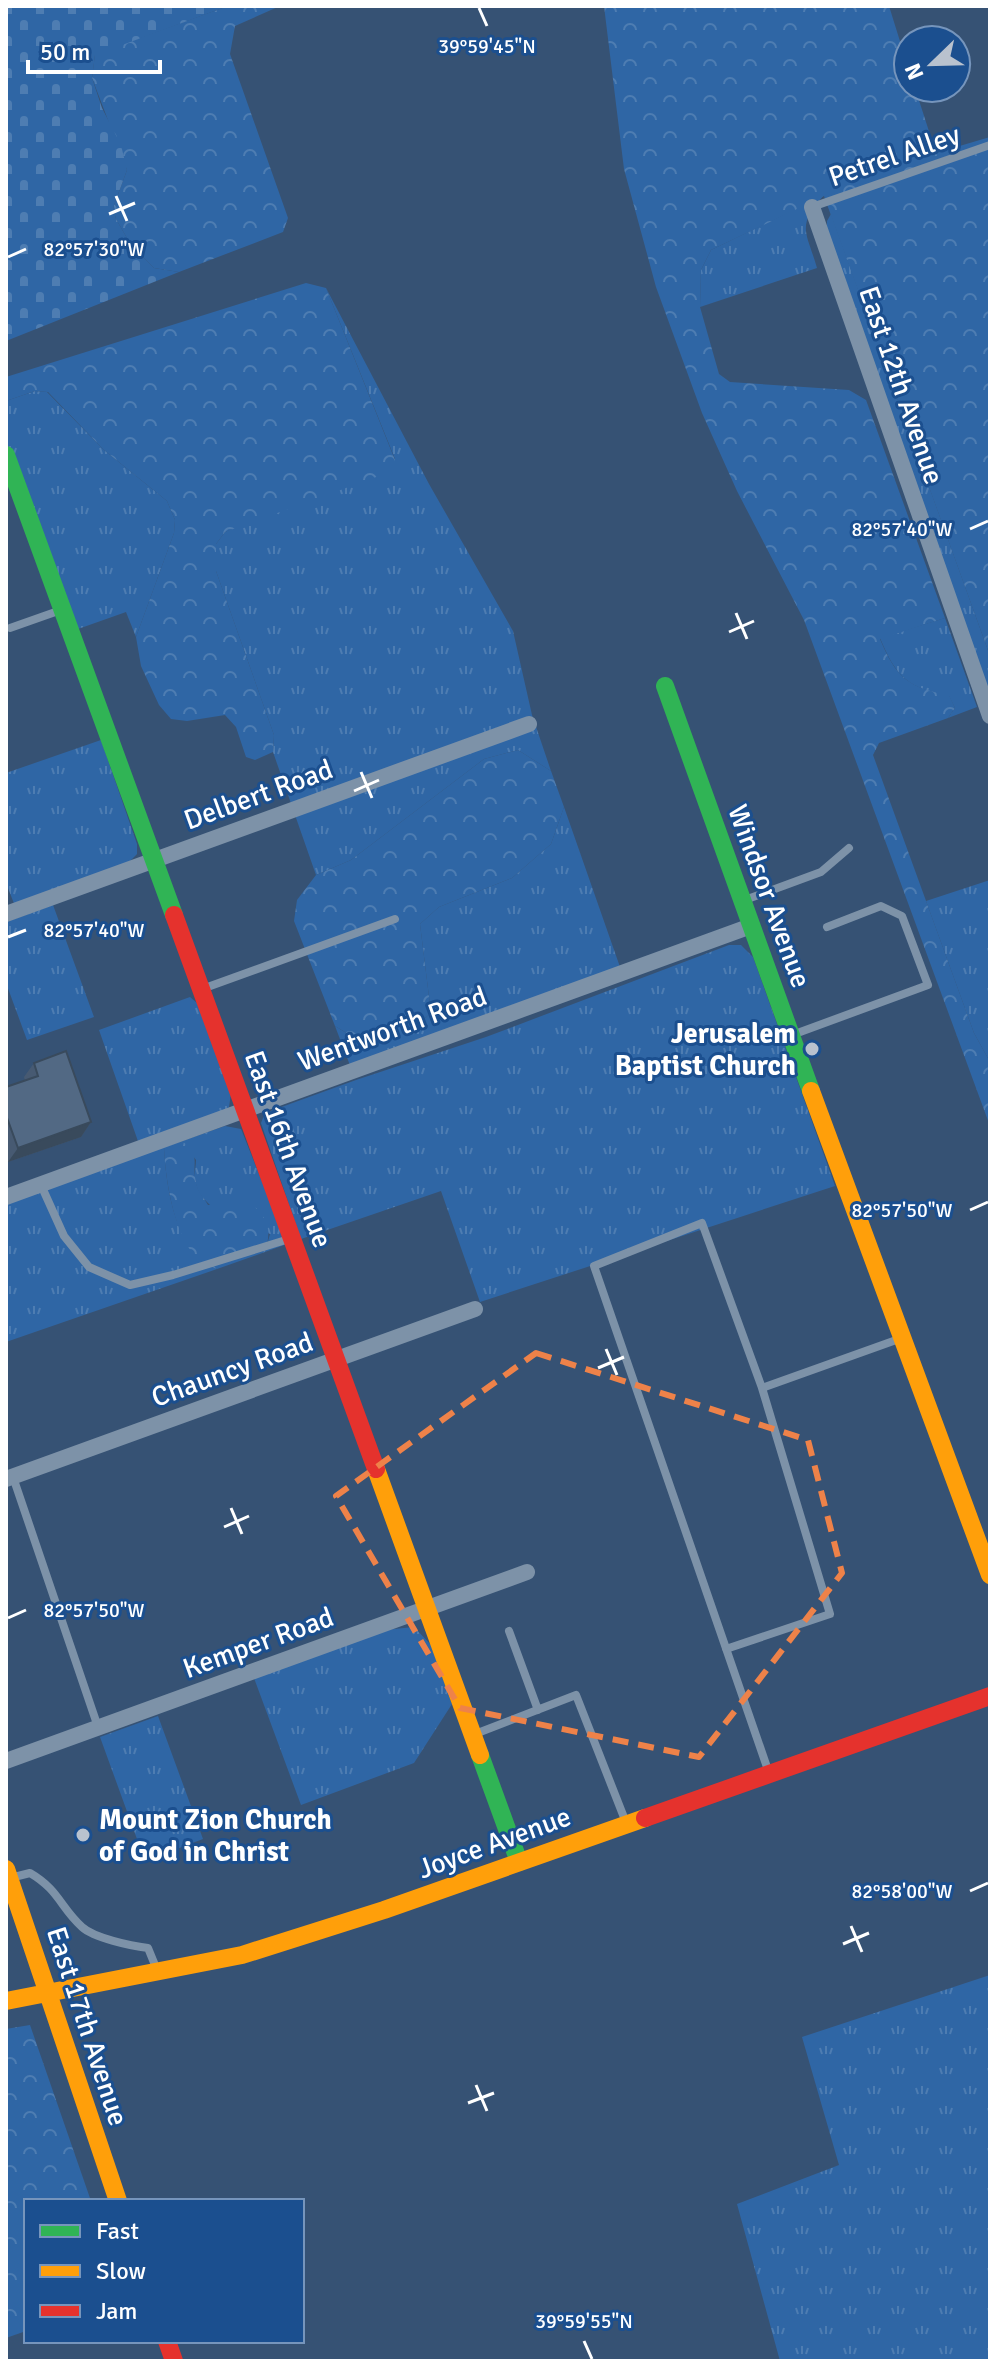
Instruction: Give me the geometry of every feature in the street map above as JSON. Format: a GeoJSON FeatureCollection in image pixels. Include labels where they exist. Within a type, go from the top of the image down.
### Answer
{"type":"FeatureCollection","features":[{"type":"Feature","properties":{"kind":"street","name":"East 12th Avenue"},"geometry":{"type":"LineString","coordinates":[[812,207],[990,716]]}},
{"type":"Feature","properties":{"kind":"street","name":"East 16th Avenue"},"geometry":{"type":"LineString","coordinates":[[6,455],[519,1862]]}},
{"type":"Feature","properties":{"kind":"street","name":"Windsor Avenue"},"geometry":{"type":"LineString","coordinates":[[665,686],[741,901],[990,1575]]}},
{"type":"Feature","properties":{"kind":"street","name":"Delbert Road"},"geometry":{"type":"LineString","coordinates":[[6,914],[529,724]]}},
{"type":"Feature","properties":{"kind":"street","name":"Wentworth Road"},"geometry":{"type":"LineString","coordinates":[[6,1197],[751,926]]}},
{"type":"Feature","properties":{"kind":"street","name":"Chauncy Road"},"geometry":{"type":"LineString","coordinates":[[10,1478],[475,1309]]}},
{"type":"Feature","properties":{"kind":"street","name":"Kemper Road"},"geometry":{"type":"LineString","coordinates":[[6,1761],[527,1572]]}},
{"type":"Feature","properties":{"kind":"street","name":"Joyce Avenue"},"geometry":{"type":"LineString","coordinates":[[6,2001],[242,1955],[384,1910],[990,1696]]}},
{"type":"Feature","properties":{"kind":"street","name":"East 17th Avenue"},"geometry":{"type":"LineString","coordinates":[[8,1874],[117,2199]]}},
{"type":"Feature","properties":{"kind":"lane","name":"Petrel Alley"},"geometry":{"type":"LineString","coordinates":[[812,207],[990,145]]}},
{"type":"Feature","properties":{"kind":"lane"},"geometry":{"type":"LineString","coordinates":[[10,628],[62,610]]}},
{"type":"Feature","properties":{"kind":"lane"},"geometry":{"type":"LineString","coordinates":[[741,901],[821,872],[849,848]]}},
{"type":"Feature","properties":{"kind":"lane"},"geometry":{"type":"LineString","coordinates":[[791,1035],[928,985],[902,916],[881,906],[827,927]]}},
{"type":"Feature","properties":{"kind":"lane"},"geometry":{"type":"LineString","coordinates":[[201,989],[395,919]]}},
{"type":"Feature","properties":{"kind":"lane"},"geometry":{"type":"LineString","coordinates":[[40,1184],[64,1236],[89,1267],[130,1285],[292,1238]]}},
{"type":"Feature","properties":{"kind":"lane"},"geometry":{"type":"LineString","coordinates":[[726,1649],[830,1614],[762,1388],[702,1223],[594,1266],[726,1649],[770,1775]]}},
{"type":"Feature","properties":{"kind":"lane"},"geometry":{"type":"LineString","coordinates":[[762,1388],[903,1338]]}},
{"type":"Feature","properties":{"kind":"lane"},"geometry":{"type":"LineString","coordinates":[[10,1478],[99,1728]]}},
{"type":"Feature","properties":{"kind":"lane"},"geometry":{"type":"LineString","coordinates":[[509,1631],[538,1710]]}},
{"type":"Feature","properties":{"kind":"lane"},"geometry":{"type":"LineString","coordinates":[[473,1735],[576,1695],[627,1825]]}},
{"type":"Feature","properties":{"kind":"lane"},"geometry":{"type":"LineString","coordinates":[[8,1874],[30,1873],[48,1883],[83,1929],[129,1945],[148,1948],[158,1973]]}},
{"type":"Feature","properties":{"kind":"highlighted area"},"geometry":{"type":"Polygon","coordinates":[[[536,1353],[808,1440],[842,1573],[699,1757],[460,1708],[336,1496],[536,1353]]]}},
{"type":"Feature","properties":{"kind":"green space"},"geometry":{"type":"Polygon","coordinates":[[[6,6],[228,6],[95,55],[92,78],[102,108],[121,145],[127,170],[113,208],[116,219],[131,245],[154,268],[179,272],[6,341],[6,6]]]}},
{"type":"Feature","properties":{"kind":"green space"},"geometry":{"type":"Polygon","coordinates":[[[228,6],[280,6],[235,26],[230,54],[288,218],[283,232],[179,272],[154,268],[131,245],[116,219],[113,208],[127,170],[92,78],[95,54],[228,6]]]}},
{"type":"Feature","properties":{"kind":"green space"},"geometry":{"type":"Polygon","coordinates":[[[604,6],[889,6],[895,24],[892,24],[892,104],[920,104],[936,153],[990,137],[990,656],[824,196],[711,250],[701,270],[700,307],[719,374],[730,382],[849,390],[866,400],[945,618],[880,639],[892,663],[905,679],[923,689],[949,695],[955,708],[948,718],[879,743],[873,755],[974,1033],[990,1062],[990,1126],[804,620],[737,491],[702,413],[656,287],[624,169],[604,6]]]}},
{"type":"Feature","properties":{"kind":"green space"},"geometry":{"type":"Polygon","coordinates":[[[824,195],[810,215],[806,229],[817,268],[700,307],[701,270],[711,250],[824,195]]]}},
{"type":"Feature","properties":{"kind":"green space"},"geometry":{"type":"Polygon","coordinates":[[[831,214],[990,656],[990,699],[827,233],[827,221],[831,214]]]}},
{"type":"Feature","properties":{"kind":"green space"},"geometry":{"type":"Polygon","coordinates":[[[306,283],[326,288],[395,460],[390,472],[225,532],[216,544],[216,571],[274,735],[273,752],[255,760],[246,757],[236,727],[225,715],[187,721],[171,719],[159,705],[141,666],[136,637],[174,533],[175,520],[167,501],[104,450],[48,392],[35,391],[6,401],[6,377],[306,283]]]}},
{"type":"Feature","properties":{"kind":"green space"},"geometry":{"type":"Polygon","coordinates":[[[326,288],[429,484],[513,631],[532,715],[551,771],[518,750],[484,759],[351,860],[316,875],[273,752],[274,735],[216,571],[216,544],[225,532],[395,459],[326,288]]]}},
{"type":"Feature","properties":{"kind":"green space"},"geometry":{"type":"Polygon","coordinates":[[[35,391],[47,392],[104,450],[167,501],[175,520],[174,533],[136,637],[126,612],[78,629],[6,443],[6,401],[35,391]]]}},
{"type":"Feature","properties":{"kind":"green space"},"geometry":{"type":"Polygon","coordinates":[[[945,618],[977,707],[948,718],[955,708],[949,696],[923,689],[905,679],[880,638],[945,618]]]}},
{"type":"Feature","properties":{"kind":"green space"},"geometry":{"type":"Polygon","coordinates":[[[101,740],[137,844],[137,854],[128,863],[15,906],[6,883],[6,773],[101,740]]]}},
{"type":"Feature","properties":{"kind":"green space"},"geometry":{"type":"Polygon","coordinates":[[[518,750],[551,771],[564,807],[551,844],[512,878],[439,907],[420,924],[431,1013],[411,1030],[380,1044],[358,1040],[335,1026],[294,921],[297,900],[316,875],[351,860],[484,759],[518,750]]]}},
{"type":"Feature","properties":{"kind":"green space"},"geometry":{"type":"Polygon","coordinates":[[[564,807],[620,967],[351,1068],[335,1026],[358,1040],[411,1030],[431,1013],[420,924],[439,907],[512,878],[551,844],[564,807]]]}},
{"type":"Feature","properties":{"kind":"green space"},"geometry":{"type":"Polygon","coordinates":[[[990,880],[990,1062],[974,1033],[926,901],[990,880]]]}},
{"type":"Feature","properties":{"kind":"green space"},"geometry":{"type":"Polygon","coordinates":[[[53,905],[94,1017],[27,1040],[6,983],[6,922],[53,905]]]}},
{"type":"Feature","properties":{"kind":"green space"},"geometry":{"type":"Polygon","coordinates":[[[729,945],[741,945],[753,957],[835,1186],[480,1302],[441,1191],[301,1239],[261,1123],[265,1113],[486,1037],[729,945]]]}},
{"type":"Feature","properties":{"kind":"green space"},"geometry":{"type":"Polygon","coordinates":[[[190,997],[197,1003],[231,1093],[229,1107],[222,1113],[139,1144],[99,1030],[190,997]]]}},
{"type":"Feature","properties":{"kind":"green space"},"geometry":{"type":"Polygon","coordinates":[[[225,1126],[241,1129],[287,1244],[265,1252],[270,1234],[214,1208],[198,1190],[196,1160],[182,1141],[225,1126]]]}},
{"type":"Feature","properties":{"kind":"green space"},"geometry":{"type":"Polygon","coordinates":[[[182,1141],[192,1151],[197,1185],[208,1205],[244,1203],[262,1215],[268,1233],[265,1252],[217,1269],[202,1262],[191,1251],[175,1215],[168,1187],[164,1147],[182,1141]]]}},
{"type":"Feature","properties":{"kind":"green space"},"geometry":{"type":"Polygon","coordinates":[[[164,1147],[167,1181],[182,1233],[203,1261],[217,1269],[6,1342],[6,1203],[164,1147]]]}},
{"type":"Feature","properties":{"kind":"green space"},"geometry":{"type":"Polygon","coordinates":[[[414,1627],[431,1645],[452,1704],[414,1763],[301,1805],[254,1678],[384,1630],[414,1627]]]}},
{"type":"Feature","properties":{"kind":"green space"},"geometry":{"type":"Polygon","coordinates":[[[158,1716],[203,1839],[145,1861],[100,1737],[158,1716]]]}},
{"type":"Feature","properties":{"kind":"green space"},"geometry":{"type":"Polygon","coordinates":[[[990,1975],[990,2361],[780,2361],[737,2204],[839,2165],[802,2037],[990,1975]]]}},
{"type":"Feature","properties":{"kind":"green space"},"geometry":{"type":"Polygon","coordinates":[[[30,2025],[90,2199],[24,2199],[24,2332],[6,2338],[6,2029],[30,2025]]]}},
{"type":"Feature","properties":{"kind":"building"},"geometry":{"type":"Polygon","coordinates":[[[66,1051],[91,1122],[18,1148],[6,1115],[6,1087],[38,1076],[34,1063],[66,1051]]]}},
{"type":"Feature","properties":{"kind":"traffic: fast"},"geometry":{"type":"LineString","coordinates":[[6,455],[174,915]]}},
{"type":"Feature","properties":{"kind":"traffic: fast"},"geometry":{"type":"LineString","coordinates":[[665,686],[811,1091]]}},
{"type":"Feature","properties":{"kind":"traffic: fast"},"geometry":{"type":"LineString","coordinates":[[480,1755],[519,1862]]}},
{"type":"Feature","properties":{"kind":"traffic: slow"},"geometry":{"type":"LineString","coordinates":[[811,1091],[990,1575]]}},
{"type":"Feature","properties":{"kind":"traffic: slow"},"geometry":{"type":"LineString","coordinates":[[376,1469],[480,1755]]}},
{"type":"Feature","properties":{"kind":"traffic: slow"},"geometry":{"type":"LineString","coordinates":[[6,2001],[242,1955],[384,1910],[645,1818]]}},
{"type":"Feature","properties":{"kind":"traffic: slow"},"geometry":{"type":"LineString","coordinates":[[6,1869],[117,2199]]}},
{"type":"Feature","properties":{"kind":"traffic: jam"},"geometry":{"type":"LineString","coordinates":[[174,915],[376,1469]]}},
{"type":"Feature","properties":{"kind":"traffic: jam"},"geometry":{"type":"LineString","coordinates":[[645,1818],[990,1696]]}},
{"type":"Feature","properties":{"kind":"traffic: jam"},"geometry":{"type":"LineString","coordinates":[[168,2343],[174,2361]]}},
{"type":"Feature","properties":{"kind":"place","name":"Jerusalem Baptist Church"},"geometry":{"type":"Point","coordinates":[812,1049]}},
{"type":"Feature","properties":{"kind":"place","name":"Mount Zion Church of God in Christ"},"geometry":{"type":"Point","coordinates":[83,1835]}}]}
